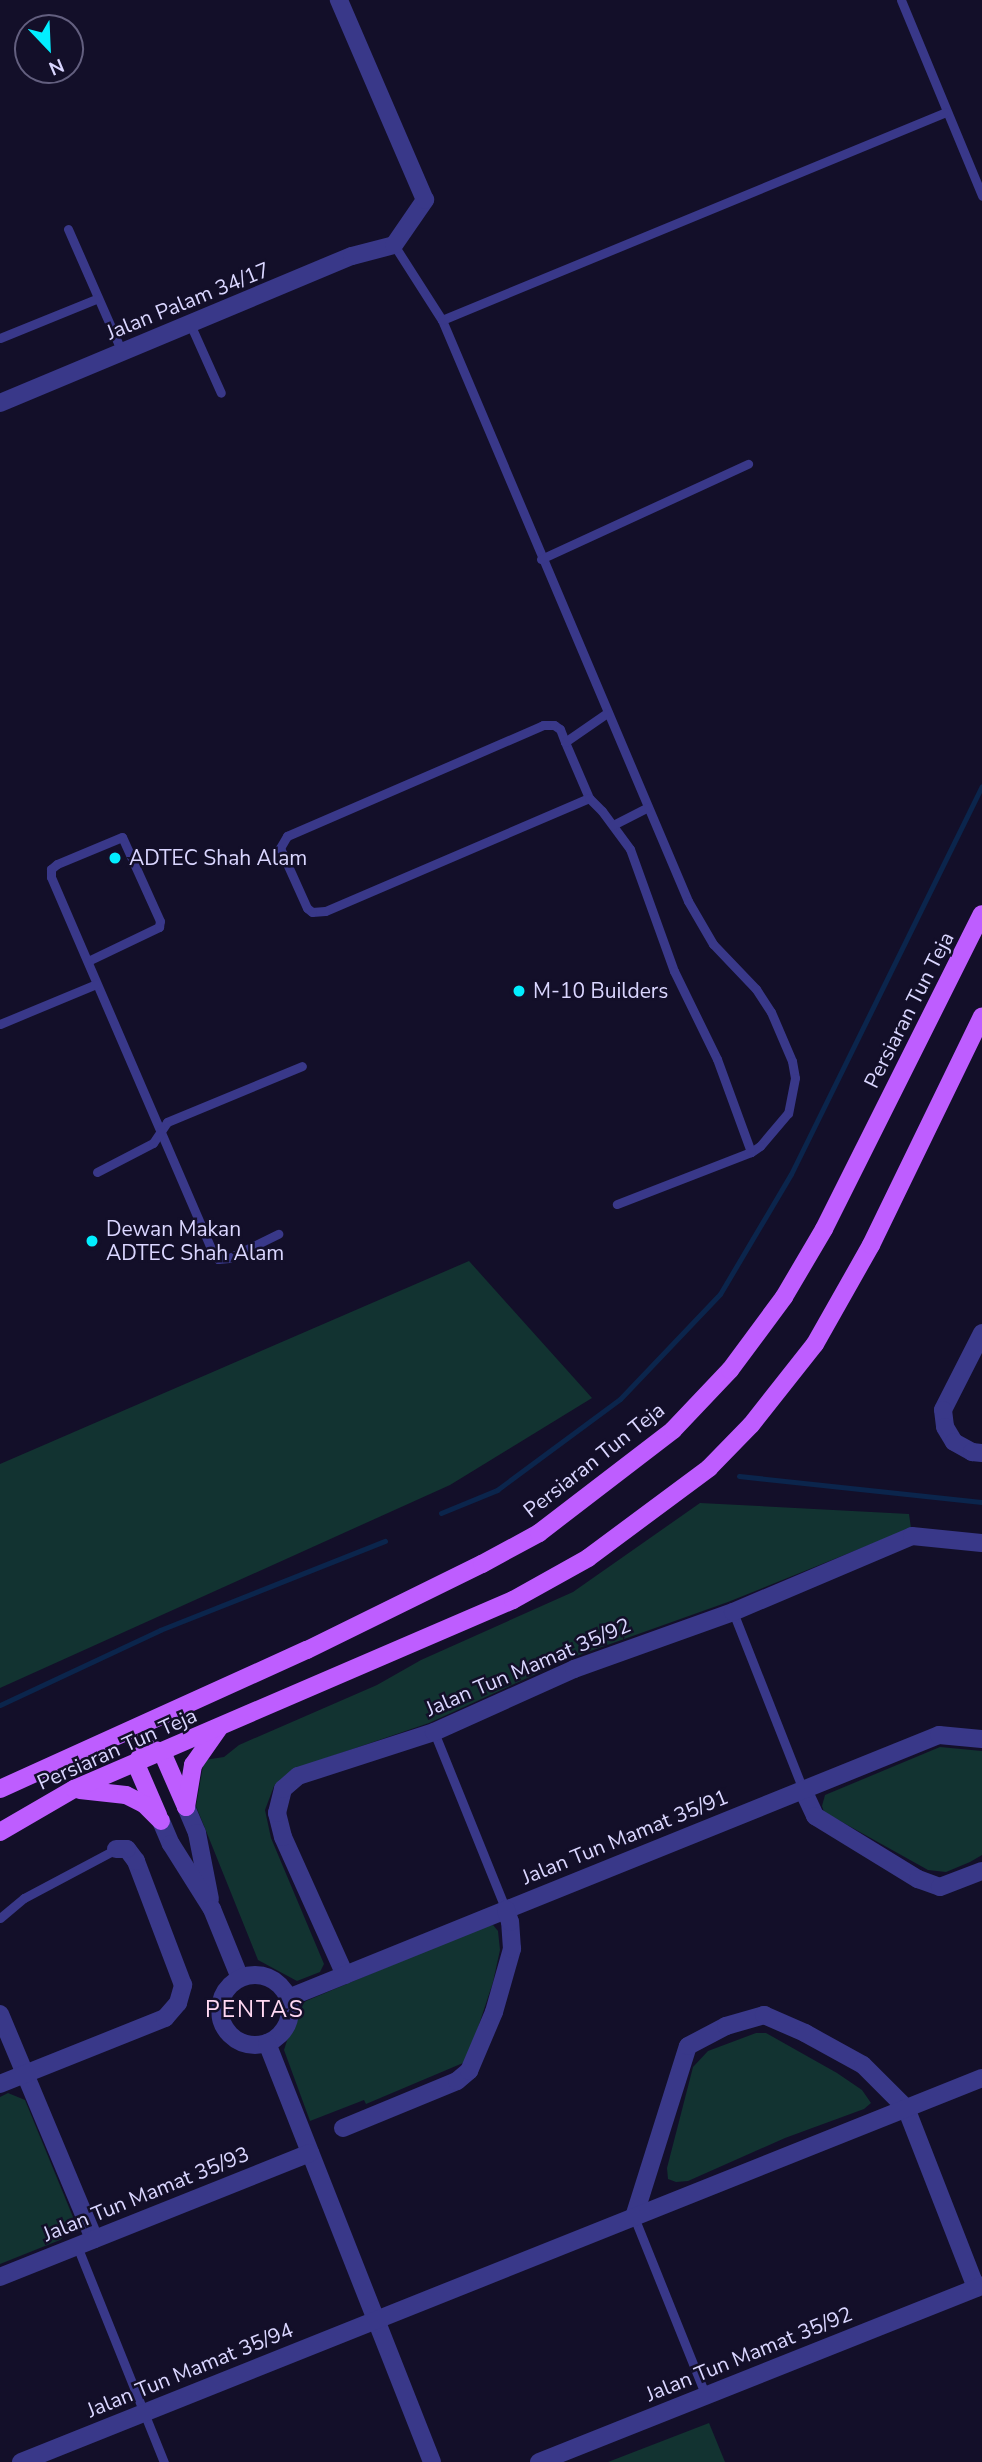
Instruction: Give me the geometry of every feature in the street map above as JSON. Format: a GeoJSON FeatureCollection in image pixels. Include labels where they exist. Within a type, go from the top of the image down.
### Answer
{"type":"FeatureCollection","features":[{"type":"Feature","properties":{"kind":"main road","name":"Persiaran Tun Teja"},"geometry":{"type":"LineString","coordinates":[[0,1789],[307,1650],[539,1533],[673,1430],[730,1370],[783,1297],[824,1229],[982,914]]}},
{"type":"Feature","properties":{"kind":"main road","name":"Persiaran Tun Teja"},"geometry":{"type":"LineString","coordinates":[[0,1832],[74,1790],[136,1764],[153,1750],[219,1728],[513,1600],[588,1558],[709,1468],[751,1425],[815,1344],[871,1245],[982,1016]]}},
{"type":"Feature","properties":{"kind":"main road"},"geometry":{"type":"LineString","coordinates":[[136,1728],[153,1750],[186,1807]]}},
{"type":"Feature","properties":{"kind":"main road"},"geometry":{"type":"LineString","coordinates":[[186,1807],[193,1765],[219,1728]]}},
{"type":"Feature","properties":{"kind":"main road"},"geometry":{"type":"LineString","coordinates":[[136,1764],[161,1821]]}},
{"type":"Feature","properties":{"kind":"main road"},"geometry":{"type":"LineString","coordinates":[[74,1790],[126,1795],[145,1804],[161,1821]]}},
{"type":"Feature","properties":{"kind":"street"},"geometry":{"type":"LineString","coordinates":[[339,0],[425,200],[394,245]]}},
{"type":"Feature","properties":{"kind":"street","name":"Jalan Palam 34/17"},"geometry":{"type":"LineString","coordinates":[[0,403],[191,326],[352,256],[394,245]]}},
{"type":"Feature","properties":{"kind":"street"},"geometry":{"type":"LineString","coordinates":[[982,1333],[943,1410],[946,1427],[954,1442],[972,1452],[982,1453]]}},
{"type":"Feature","properties":{"kind":"street","name":"Jalan Tun Mamat 35/92"},"geometry":{"type":"LineString","coordinates":[[345,1975],[283,1837],[277,1813],[283,1789],[298,1776],[434,1732],[574,1669],[733,1612],[912,1536],[982,1543]]}},
{"type":"Feature","properties":{"kind":"street","name":"Jalan Tun Mamat 35/91"},"geometry":{"type":"LineString","coordinates":[[288,1998],[939,1735],[982,1739]]}},
{"type":"Feature","properties":{"kind":"street"},"geometry":{"type":"LineString","coordinates":[[803,1790],[815,1816],[918,1879],[940,1887],[982,1871]]}},
{"type":"Feature","properties":{"kind":"street"},"geometry":{"type":"LineString","coordinates":[[186,1807],[197,1832],[212,1909]]}},
{"type":"Feature","properties":{"kind":"street"},"geometry":{"type":"LineString","coordinates":[[161,1821],[171,1844],[212,1909],[240,1978]]}},
{"type":"Feature","properties":{"kind":"street"},"geometry":{"type":"LineString","coordinates":[[0,2084],[164,2018],[178,2003],[183,1984],[136,1861],[127,1849],[116,1849]]}},
{"type":"Feature","properties":{"kind":"street"},"geometry":{"type":"LineString","coordinates":[[343,2128],[457,2081],[469,2071],[494,2012],[512,1949],[510,1922],[506,1910]]}},
{"type":"Feature","properties":{"kind":"street"},"geometry":{"type":"LineString","coordinates":[[249,1975],[268,1978],[277,1982],[288,1998],[290,2013],[285,2028],[267,2043],[258,2045],[239,2041],[231,2036],[221,2019],[222,2000],[232,1984],[240,1978],[249,1975]]}},
{"type":"Feature","properties":{"kind":"street"},"geometry":{"type":"LineString","coordinates":[[0,2014],[25,2074],[86,2243]]}},
{"type":"Feature","properties":{"kind":"street"},"geometry":{"type":"LineString","coordinates":[[634,2217],[688,2046],[726,2026],[764,2015],[805,2033],[863,2065],[906,2108]]}},
{"type":"Feature","properties":{"kind":"street"},"geometry":{"type":"LineString","coordinates":[[267,2043],[432,2462]]}},
{"type":"Feature","properties":{"kind":"street"},"geometry":{"type":"LineString","coordinates":[[376,2319],[982,2078]]}},
{"type":"Feature","properties":{"kind":"street","name":"Jalan Tun Mamat 35/92"},"geometry":{"type":"LineString","coordinates":[[539,2462],[979,2287],[906,2108]]}},
{"type":"Feature","properties":{"kind":"street","name":"Jalan Tun Mamat 35/93"},"geometry":{"type":"LineString","coordinates":[[0,2277],[310,2153]]}},
{"type":"Feature","properties":{"kind":"street","name":"Jalan Tun Mamat 35/94"},"geometry":{"type":"LineString","coordinates":[[21,2462],[376,2319]]}},
{"type":"Feature","properties":{"kind":"lane"},"geometry":{"type":"LineString","coordinates":[[901,0],[982,196]]}},
{"type":"Feature","properties":{"kind":"lane"},"geometry":{"type":"LineString","coordinates":[[442,320],[946,112]]}},
{"type":"Feature","properties":{"kind":"lane"},"geometry":{"type":"LineString","coordinates":[[68,229],[96,299],[122,352]]}},
{"type":"Feature","properties":{"kind":"lane"},"geometry":{"type":"LineString","coordinates":[[394,245],[442,320],[688,901],[713,944],[756,989],[771,1012],[792,1061],[795,1078],[788,1113],[769,1138],[751,1152],[617,1204]]}},
{"type":"Feature","properties":{"kind":"lane"},"geometry":{"type":"LineString","coordinates":[[0,338],[96,299]]}},
{"type":"Feature","properties":{"kind":"lane"},"geometry":{"type":"LineString","coordinates":[[191,326],[221,393]]}},
{"type":"Feature","properties":{"kind":"lane"},"geometry":{"type":"LineString","coordinates":[[541,559],[748,464]]}},
{"type":"Feature","properties":{"kind":"lane"},"geometry":{"type":"LineString","coordinates":[[565,742],[607,713]]}},
{"type":"Feature","properties":{"kind":"lane"},"geometry":{"type":"LineString","coordinates":[[589,797],[316,912],[307,908],[284,860],[281,845],[287,836],[485,748],[548,724],[560,729],[589,797],[630,849],[674,971],[717,1059],[751,1152]]}},
{"type":"Feature","properties":{"kind":"lane"},"geometry":{"type":"LineString","coordinates":[[613,825],[648,807]]}},
{"type":"Feature","properties":{"kind":"lane"},"geometry":{"type":"LineString","coordinates":[[88,961],[159,926],[160,921],[122,837],[51,869],[51,877],[218,1259],[229,1258],[278,1234]]}},
{"type":"Feature","properties":{"kind":"lane"},"geometry":{"type":"LineString","coordinates":[[0,1024],[96,984]]}},
{"type":"Feature","properties":{"kind":"lane"},"geometry":{"type":"LineString","coordinates":[[97,1172],[153,1143],[167,1122],[302,1066]]}},
{"type":"Feature","properties":{"kind":"lane"},"geometry":{"type":"LineString","coordinates":[[733,1612],[803,1790]]}},
{"type":"Feature","properties":{"kind":"lane"},"geometry":{"type":"LineString","coordinates":[[434,1732],[506,1910]]}},
{"type":"Feature","properties":{"kind":"lane"},"geometry":{"type":"LineString","coordinates":[[0,1918],[24,1898],[116,1849]]}},
{"type":"Feature","properties":{"kind":"lane"},"geometry":{"type":"LineString","coordinates":[[634,2217],[706,2396]]}},
{"type":"Feature","properties":{"kind":"lane"},"geometry":{"type":"LineString","coordinates":[[86,2243],[144,2413],[164,2462]]}},
{"type":"Feature","properties":{"kind":"green space"},"geometry":{"type":"Polygon","coordinates":[[[469,1261],[592,1398],[450,1485],[0,1688],[0,1464],[469,1261]]]}},
{"type":"Feature","properties":{"kind":"green space"},"geometry":{"type":"Polygon","coordinates":[[[700,1503],[909,1514],[911,1528],[728,1602],[571,1658],[429,1723],[294,1769],[274,1786],[265,1810],[271,1838],[324,1964],[320,1972],[297,1981],[258,1960],[196,1806],[204,1760],[224,1757],[239,1745],[377,1685],[421,1660],[573,1592],[700,1503]]]}},
{"type":"Feature","properties":{"kind":"green space"},"geometry":{"type":"Polygon","coordinates":[[[940,1747],[982,1751],[982,1855],[970,1862],[946,1872],[928,1870],[824,1812],[822,1806],[825,1795],[940,1747]]]}},
{"type":"Feature","properties":{"kind":"green space"},"geometry":{"type":"Polygon","coordinates":[[[493,1925],[498,1931],[500,1950],[493,1982],[469,2055],[463,2063],[366,2104],[364,2100],[310,2121],[284,2050],[297,2009],[306,2001],[493,1925]]]}},
{"type":"Feature","properties":{"kind":"green space"},"geometry":{"type":"Polygon","coordinates":[[[756,2033],[766,2033],[837,2073],[862,2090],[871,2103],[864,2109],[785,2138],[688,2181],[676,2182],[668,2179],[667,2168],[693,2067],[708,2051],[756,2033]]]}},
{"type":"Feature","properties":{"kind":"green space"},"geometry":{"type":"Polygon","coordinates":[[[8,2093],[25,2100],[73,2217],[69,2232],[60,2240],[0,2264],[0,2097],[8,2093]]]}},
{"type":"Feature","properties":{"kind":"green space"},"geometry":{"type":"Polygon","coordinates":[[[709,2423],[725,2462],[608,2462],[709,2423]]]}},
{"type":"Feature","properties":{"kind":"waterway"},"geometry":{"type":"LineString","coordinates":[[441,1513],[497,1490],[620,1399],[720,1294],[791,1174],[982,786]]}},
{"type":"Feature","properties":{"kind":"waterway"},"geometry":{"type":"LineString","coordinates":[[739,1476],[982,1502]]}},
{"type":"Feature","properties":{"kind":"waterway"},"geometry":{"type":"LineString","coordinates":[[0,1705],[160,1630],[385,1541]]}},
{"type":"Feature","properties":{"kind":"place","name":"ADTEC Shah Alam"},"geometry":{"type":"Point","coordinates":[115,858]}},
{"type":"Feature","properties":{"kind":"place","name":"M-10 Builders"},"geometry":{"type":"Point","coordinates":[519,991]}},
{"type":"Feature","properties":{"kind":"place","name":"Dewan Makan ADTEC Shah Alam"},"geometry":{"type":"Point","coordinates":[92,1241]}},
{"type":"Feature","properties":{"kind":"district","name":"PENTAS"},"geometry":{"type":"Point","coordinates":[255,2010]}}]}
